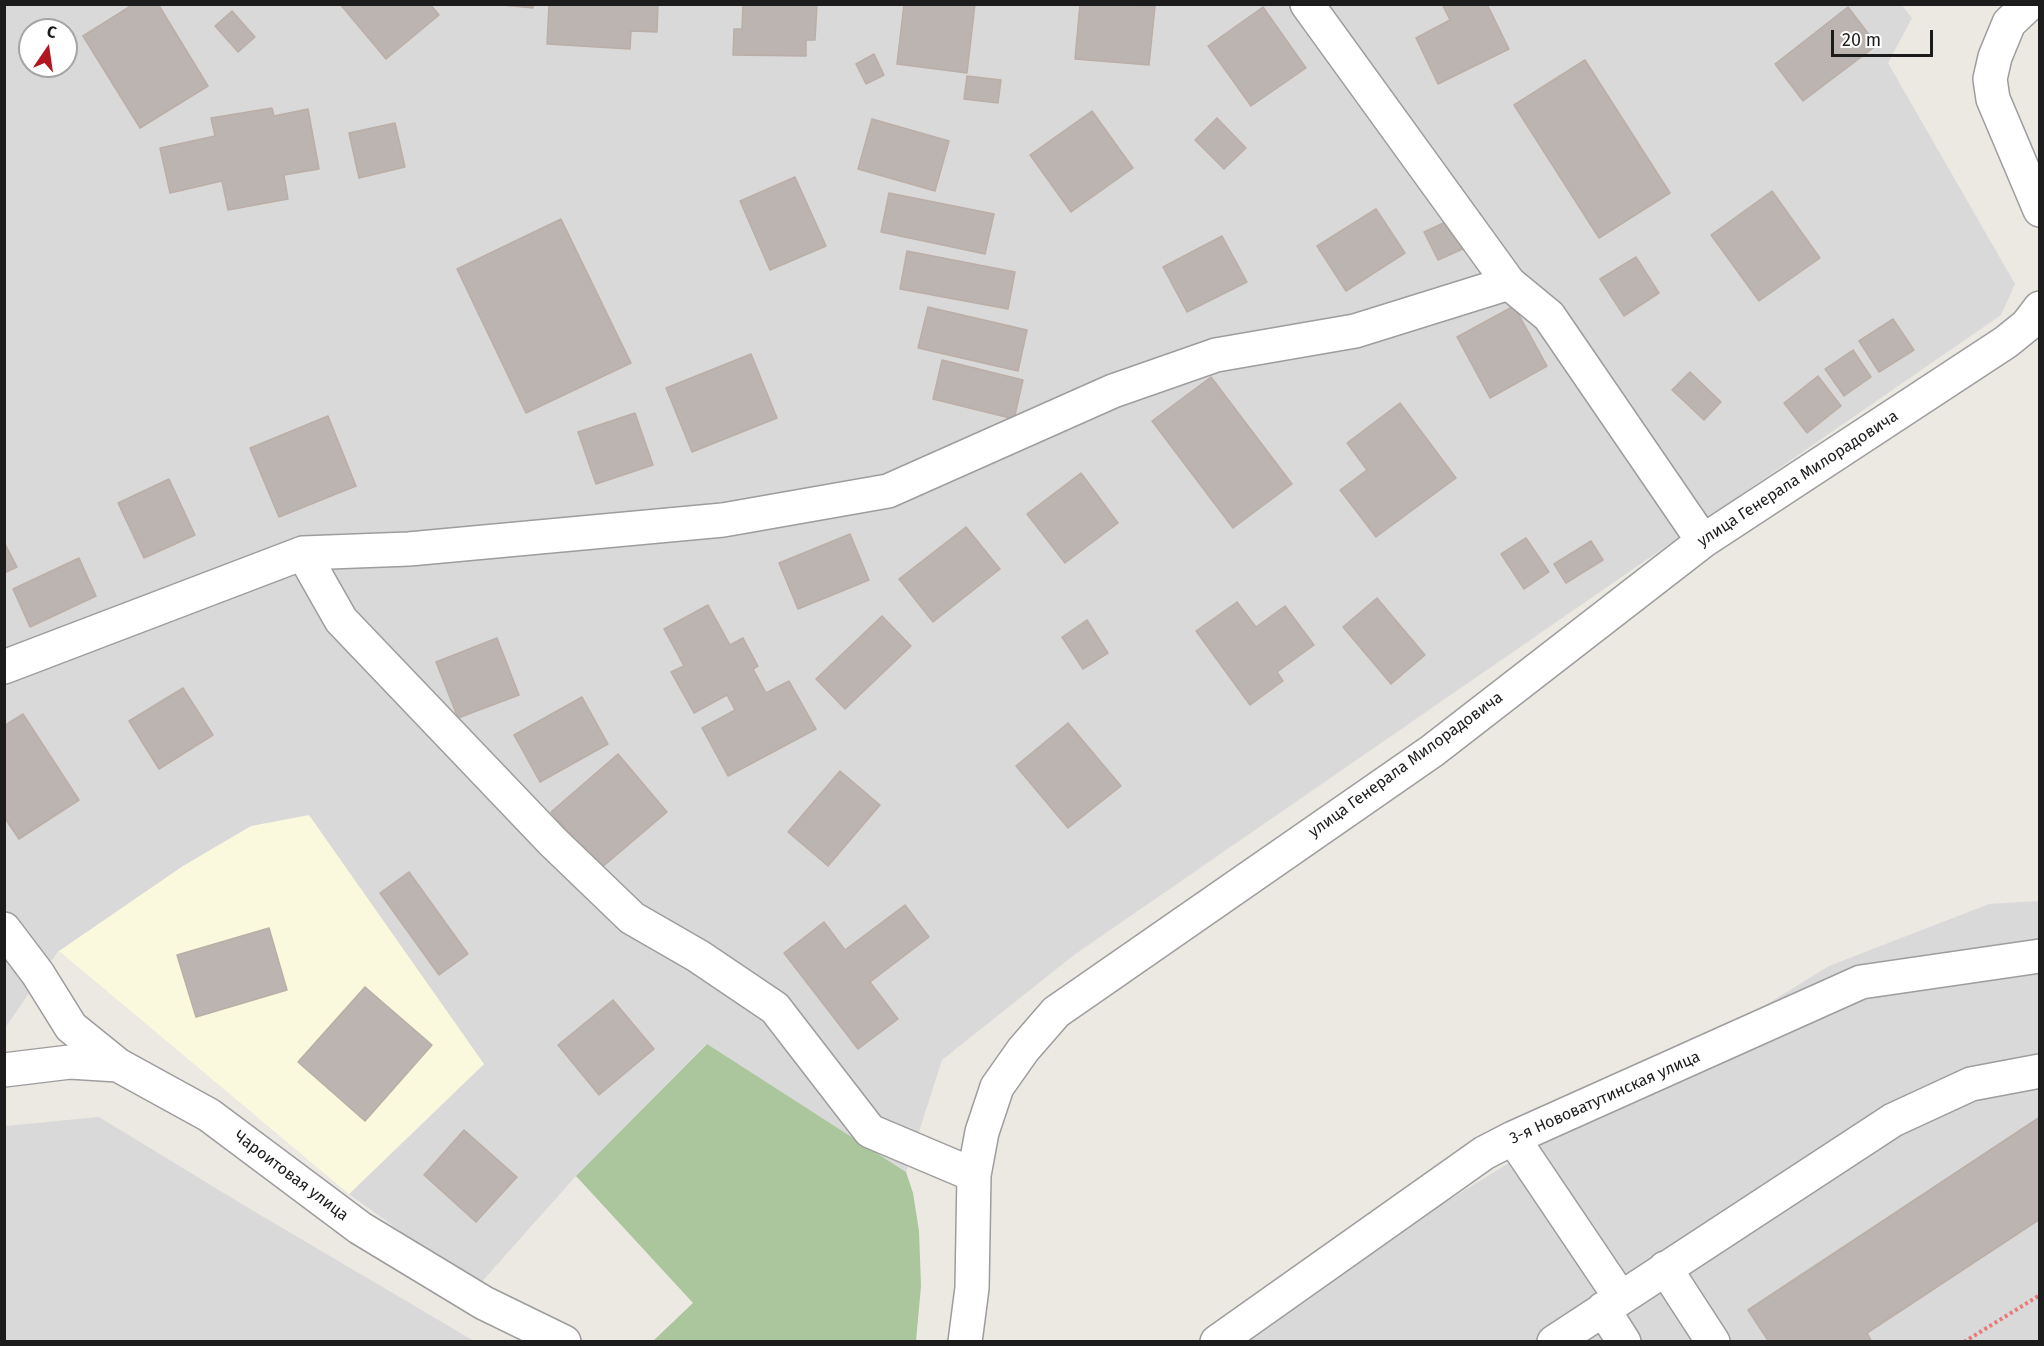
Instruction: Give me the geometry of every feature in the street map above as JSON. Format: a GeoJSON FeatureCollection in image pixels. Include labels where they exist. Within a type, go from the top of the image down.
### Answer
{"type":"FeatureCollection","features":[{"type":"Feature","properties":{"kind":"street"},"geometry":{"type":"LineString","coordinates":[[1307,4],[1509,283],[1549,316],[1703,541]]}},
{"type":"Feature","properties":{"kind":"street"},"geometry":{"type":"LineString","coordinates":[[2029,4],[2009,23],[1995,57],[1990,79],[1993,99],[2040,210]]}},
{"type":"Feature","properties":{"kind":"street"},"geometry":{"type":"LineString","coordinates":[[4,667],[303,553],[409,549],[723,520],[888,491],[1113,392],[1216,355],[1355,331],[1509,283]]}},
{"type":"Feature","properties":{"kind":"street","name":"улица Генерала Милорадовича"},"geometry":{"type":"LineString","coordinates":[[965,1341],[972,1288],[974,1175],[982,1132],[997,1087],[1023,1050],[1056,1012],[1432,751],[1703,541],[2006,342],[2027,325],[2040,309]]}},
{"type":"Feature","properties":{"kind":"street"},"geometry":{"type":"LineString","coordinates":[[303,553],[341,620],[554,842],[632,918],[698,956],[775,1008],[870,1131],[974,1175]]}},
{"type":"Feature","properties":{"kind":"street"},"geometry":{"type":"LineString","coordinates":[[4,929],[38,974],[71,1027],[118,1065]]}},
{"type":"Feature","properties":{"kind":"street","name":"3-я Нововатутинская улица"},"geometry":{"type":"LineString","coordinates":[[1217,1341],[1484,1153],[1513,1138],[1861,982],[2040,956]]}},
{"type":"Feature","properties":{"kind":"street","name":"Чароитовая улица"},"geometry":{"type":"LineString","coordinates":[[4,1070],[70,1062],[118,1065],[209,1115],[360,1228],[484,1303],[564,1341]]}},
{"type":"Feature","properties":{"kind":"street"},"geometry":{"type":"LineString","coordinates":[[1554,1341],[1893,1120],[1971,1084],[2040,1071]]}},
{"type":"Feature","properties":{"kind":"street"},"geometry":{"type":"LineString","coordinates":[[1513,1138],[1611,1303],[1624,1341]]}},
{"type":"Feature","properties":{"kind":"street"},"geometry":{"type":"LineString","coordinates":[[1665,1268],[1713,1341]]}},
{"type":"Feature","properties":{"kind":"path"},"geometry":{"type":"LineString","coordinates":[[1964,1341],[2040,1295]]}},
{"type":"Feature","properties":{"kind":"shaded area"},"geometry":{"type":"Polygon","coordinates":[[[1901,4],[1912,18],[1888,63],[2015,284],[2001,315],[1074,955],[942,1060],[906,1172],[706,1044],[576,1176],[477,1287],[349,1194],[484,1064],[59,950],[5,1028],[5,5],[1901,4]]]}},
{"type":"Feature","properties":{"kind":"shaded area"},"geometry":{"type":"Polygon","coordinates":[[[309,815],[484,1064],[349,1194],[59,951],[183,866],[251,826],[309,815]]]}},
{"type":"Feature","properties":{"kind":"shaded area"},"geometry":{"type":"Polygon","coordinates":[[[2039,901],[2039,1341],[1218,1342],[1829,966],[1989,904],[2039,901]]]}},
{"type":"Feature","properties":{"kind":"shaded area"},"geometry":{"type":"Polygon","coordinates":[[[99,1117],[474,1341],[5,1341],[5,1126],[99,1117]]]}},
{"type":"Feature","properties":{"kind":"green space"},"geometry":{"type":"Polygon","coordinates":[[[707,1044],[906,1172],[913,1193],[919,1231],[921,1286],[916,1341],[653,1341],[693,1303],[576,1176],[707,1044]]]}},
{"type":"Feature","properties":{"kind":"building"},"geometry":{"type":"Polygon","coordinates":[[[134,4],[158,4],[208,86],[140,128],[83,36],[134,4]]]}},
{"type":"Feature","properties":{"kind":"building"},"geometry":{"type":"Polygon","coordinates":[[[340,4],[430,4],[439,15],[386,59],[340,4]]]}},
{"type":"Feature","properties":{"kind":"building"},"geometry":{"type":"Polygon","coordinates":[[[493,4],[533,4],[533,8],[493,4]]]}},
{"type":"Feature","properties":{"kind":"building"},"geometry":{"type":"Polygon","coordinates":[[[549,4],[658,4],[657,32],[631,31],[630,49],[547,44],[549,4]]]}},
{"type":"Feature","properties":{"kind":"building"},"geometry":{"type":"Polygon","coordinates":[[[743,4],[817,4],[815,40],[806,40],[806,56],[733,55],[734,29],[742,29],[743,4]]]}},
{"type":"Feature","properties":{"kind":"building"},"geometry":{"type":"Polygon","coordinates":[[[904,4],[975,4],[967,73],[897,64],[904,4]]]}},
{"type":"Feature","properties":{"kind":"building"},"geometry":{"type":"Polygon","coordinates":[[[1080,4],[1155,6],[1149,65],[1075,59],[1080,4]]]}},
{"type":"Feature","properties":{"kind":"building"},"geometry":{"type":"Polygon","coordinates":[[[1442,4],[1487,4],[1509,49],[1438,84],[1416,38],[1450,20],[1442,4]]]}},
{"type":"Feature","properties":{"kind":"building"},"geometry":{"type":"Polygon","coordinates":[[[1263,7],[1306,68],[1251,106],[1208,46],[1263,7]]]}},
{"type":"Feature","properties":{"kind":"building"},"geometry":{"type":"Polygon","coordinates":[[[1848,7],[1877,45],[1803,101],[1775,64],[1848,7]]]}},
{"type":"Feature","properties":{"kind":"building"},"geometry":{"type":"Polygon","coordinates":[[[232,11],[255,37],[238,52],[215,26],[232,11]]]}},
{"type":"Feature","properties":{"kind":"building"},"geometry":{"type":"Polygon","coordinates":[[[874,54],[884,75],[866,84],[856,64],[874,54]]]}},
{"type":"Feature","properties":{"kind":"building"},"geometry":{"type":"Polygon","coordinates":[[[1585,60],[1670,193],[1599,238],[1514,105],[1585,60]]]}},
{"type":"Feature","properties":{"kind":"building"},"geometry":{"type":"Polygon","coordinates":[[[967,76],[1001,80],[998,103],[964,99],[967,76]]]}},
{"type":"Feature","properties":{"kind":"building"},"geometry":{"type":"Polygon","coordinates":[[[272,108],[274,116],[308,109],[319,169],[284,175],[288,199],[228,210],[222,181],[170,193],[160,148],[215,136],[211,118],[272,108]]]}},
{"type":"Feature","properties":{"kind":"building"},"geometry":{"type":"Polygon","coordinates":[[[1092,111],[1133,168],[1071,212],[1030,155],[1092,111]]]}},
{"type":"Feature","properties":{"kind":"building"},"geometry":{"type":"Polygon","coordinates":[[[1217,118],[1246,148],[1224,169],[1195,140],[1217,118]]]}},
{"type":"Feature","properties":{"kind":"building"},"geometry":{"type":"Polygon","coordinates":[[[872,119],[949,141],[935,191],[858,169],[872,119]]]}},
{"type":"Feature","properties":{"kind":"building"},"geometry":{"type":"Polygon","coordinates":[[[395,123],[405,167],[359,178],[349,133],[395,123]]]}},
{"type":"Feature","properties":{"kind":"building"},"geometry":{"type":"Polygon","coordinates":[[[795,177],[826,246],[770,270],[740,201],[795,177]]]}},
{"type":"Feature","properties":{"kind":"building"},"geometry":{"type":"Polygon","coordinates":[[[1772,191],[1820,258],[1759,301],[1711,235],[1772,191]]]}},
{"type":"Feature","properties":{"kind":"building"},"geometry":{"type":"Polygon","coordinates":[[[889,193],[994,214],[985,254],[881,232],[889,193]]]}},
{"type":"Feature","properties":{"kind":"building"},"geometry":{"type":"Polygon","coordinates":[[[1376,209],[1405,253],[1346,291],[1317,246],[1376,209]]]}},
{"type":"Feature","properties":{"kind":"building"},"geometry":{"type":"Polygon","coordinates":[[[561,219],[631,363],[526,413],[457,269],[561,219]]]}},
{"type":"Feature","properties":{"kind":"building"},"geometry":{"type":"Polygon","coordinates":[[[1452,219],[1465,248],[1438,260],[1424,232],[1452,219]]]}},
{"type":"Feature","properties":{"kind":"building"},"geometry":{"type":"Polygon","coordinates":[[[1222,236],[1247,282],[1187,312],[1163,267],[1222,236]]]}},
{"type":"Feature","properties":{"kind":"building"},"geometry":{"type":"Polygon","coordinates":[[[907,251],[1015,272],[1008,309],[900,289],[907,251]]]}},
{"type":"Feature","properties":{"kind":"building"},"geometry":{"type":"Polygon","coordinates":[[[1636,257],[1659,293],[1624,316],[1600,279],[1636,257]]]}},
{"type":"Feature","properties":{"kind":"building"},"geometry":{"type":"Polygon","coordinates":[[[1514,306],[1547,366],[1490,398],[1457,337],[1514,306]]]}},
{"type":"Feature","properties":{"kind":"building"},"geometry":{"type":"Polygon","coordinates":[[[928,307],[1027,330],[1018,371],[918,348],[928,307]]]}},
{"type":"Feature","properties":{"kind":"building"},"geometry":{"type":"Polygon","coordinates":[[[1893,319],[1914,350],[1879,372],[1859,341],[1893,319]]]}},
{"type":"Feature","properties":{"kind":"building"},"geometry":{"type":"Polygon","coordinates":[[[1853,350],[1871,377],[1844,396],[1825,369],[1853,350]]]}},
{"type":"Feature","properties":{"kind":"building"},"geometry":{"type":"Polygon","coordinates":[[[751,354],[777,418],[692,452],[666,388],[751,354]]]}},
{"type":"Feature","properties":{"kind":"building"},"geometry":{"type":"Polygon","coordinates":[[[942,360],[1023,380],[1014,419],[933,399],[942,360]]]}},
{"type":"Feature","properties":{"kind":"building"},"geometry":{"type":"Polygon","coordinates":[[[1690,372],[1721,402],[1704,420],[1672,390],[1690,372]]]}},
{"type":"Feature","properties":{"kind":"building"},"geometry":{"type":"Polygon","coordinates":[[[1818,376],[1841,406],[1807,433],[1784,403],[1818,376]]]}},
{"type":"Feature","properties":{"kind":"building"},"geometry":{"type":"Polygon","coordinates":[[[1211,377],[1292,484],[1233,528],[1152,421],[1211,377]]]}},
{"type":"Feature","properties":{"kind":"building"},"geometry":{"type":"Polygon","coordinates":[[[1400,403],[1456,478],[1376,537],[1340,490],[1367,470],[1347,443],[1400,403]]]}},
{"type":"Feature","properties":{"kind":"building"},"geometry":{"type":"Polygon","coordinates":[[[635,413],[653,465],[596,484],[578,432],[635,413]]]}},
{"type":"Feature","properties":{"kind":"building"},"geometry":{"type":"Polygon","coordinates":[[[328,416],[356,486],[279,517],[250,448],[328,416]]]}},
{"type":"Feature","properties":{"kind":"building"},"geometry":{"type":"Polygon","coordinates":[[[1081,473],[1118,523],[1065,563],[1027,514],[1081,473]]]}},
{"type":"Feature","properties":{"kind":"building"},"geometry":{"type":"Polygon","coordinates":[[[169,479],[195,535],[144,558],[118,503],[169,479]]]}},
{"type":"Feature","properties":{"kind":"building"},"geometry":{"type":"Polygon","coordinates":[[[966,527],[1000,569],[933,622],[899,579],[966,527]]]}},
{"type":"Feature","properties":{"kind":"building"},"geometry":{"type":"Polygon","coordinates":[[[850,534],[869,580],[798,609],[779,563],[850,534]]]}},
{"type":"Feature","properties":{"kind":"building"},"geometry":{"type":"Polygon","coordinates":[[[1526,538],[1549,572],[1524,589],[1501,554],[1526,538]]]}},
{"type":"Feature","properties":{"kind":"building"},"geometry":{"type":"Polygon","coordinates":[[[1591,541],[1603,560],[1566,583],[1554,564],[1591,541]]]}},
{"type":"Feature","properties":{"kind":"building"},"geometry":{"type":"Polygon","coordinates":[[[4,542],[17,567],[4,573],[4,542]]]}},
{"type":"Feature","properties":{"kind":"building"},"geometry":{"type":"Polygon","coordinates":[[[79,558],[96,596],[30,627],[13,589],[79,558]]]}},
{"type":"Feature","properties":{"kind":"building"},"geometry":{"type":"Polygon","coordinates":[[[1377,598],[1425,655],[1391,684],[1343,627],[1377,598]]]}},
{"type":"Feature","properties":{"kind":"building"},"geometry":{"type":"Polygon","coordinates":[[[1237,602],[1256,627],[1285,606],[1314,645],[1277,672],[1283,681],[1250,705],[1196,631],[1237,602]]]}},
{"type":"Feature","properties":{"kind":"building"},"geometry":{"type":"Polygon","coordinates":[[[708,605],[730,645],[743,638],[758,666],[753,669],[766,693],[789,681],[816,729],[728,776],[702,728],[735,710],[727,695],[694,713],[671,672],[684,666],[664,629],[708,605]]]}},
{"type":"Feature","properties":{"kind":"building"},"geometry":{"type":"Polygon","coordinates":[[[882,616],[911,646],[845,709],[816,679],[882,616]]]}},
{"type":"Feature","properties":{"kind":"building"},"geometry":{"type":"Polygon","coordinates":[[[1087,620],[1108,653],[1083,669],[1062,637],[1087,620]]]}},
{"type":"Feature","properties":{"kind":"building"},"geometry":{"type":"Polygon","coordinates":[[[497,638],[519,695],[458,718],[436,662],[497,638]]]}},
{"type":"Feature","properties":{"kind":"building"},"geometry":{"type":"Polygon","coordinates":[[[183,688],[213,735],[159,769],[129,721],[183,688]]]}},
{"type":"Feature","properties":{"kind":"building"},"geometry":{"type":"Polygon","coordinates":[[[582,697],[608,744],[540,782],[514,735],[582,697]]]}},
{"type":"Feature","properties":{"kind":"building"},"geometry":{"type":"Polygon","coordinates":[[[23,714],[79,800],[19,839],[4,817],[4,726],[23,714]]]}},
{"type":"Feature","properties":{"kind":"building"},"geometry":{"type":"Polygon","coordinates":[[[1068,723],[1121,786],[1068,828],[1016,766],[1068,723]]]}},
{"type":"Feature","properties":{"kind":"building"},"geometry":{"type":"Polygon","coordinates":[[[618,754],[667,812],[600,869],[551,812],[618,754]]]}},
{"type":"Feature","properties":{"kind":"building"},"geometry":{"type":"Polygon","coordinates":[[[840,771],[880,805],[828,866],[788,832],[840,771]]]}},
{"type":"Feature","properties":{"kind":"building"},"geometry":{"type":"Polygon","coordinates":[[[409,872],[468,954],[439,975],[380,893],[409,872]]]}},
{"type":"Feature","properties":{"kind":"building"},"geometry":{"type":"Polygon","coordinates":[[[905,905],[929,937],[870,982],[898,1019],[858,1049],[784,953],[824,922],[845,950],[905,905]]]}},
{"type":"Feature","properties":{"kind":"building"},"geometry":{"type":"Polygon","coordinates":[[[269,928],[287,990],[196,1017],[177,955],[269,928]]]}},
{"type":"Feature","properties":{"kind":"building"},"geometry":{"type":"Polygon","coordinates":[[[365,987],[432,1045],[365,1121],[298,1062],[365,987]]]}},
{"type":"Feature","properties":{"kind":"building"},"geometry":{"type":"Polygon","coordinates":[[[613,1000],[654,1049],[599,1095],[558,1045],[613,1000]]]}},
{"type":"Feature","properties":{"kind":"building"},"geometry":{"type":"Polygon","coordinates":[[[2040,1117],[2040,1219],[1867,1333],[1872,1342],[1769,1342],[1748,1310],[2040,1117]]]}},
{"type":"Feature","properties":{"kind":"building"},"geometry":{"type":"Polygon","coordinates":[[[464,1130],[517,1177],[476,1222],[424,1175],[464,1130]]]}}]}
